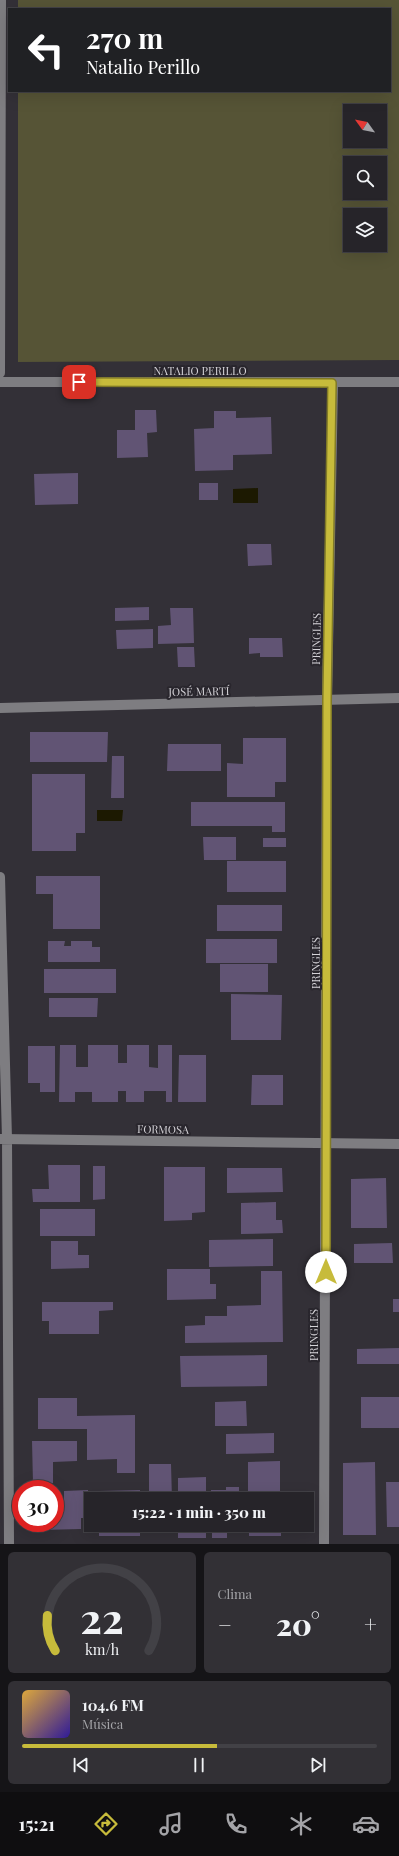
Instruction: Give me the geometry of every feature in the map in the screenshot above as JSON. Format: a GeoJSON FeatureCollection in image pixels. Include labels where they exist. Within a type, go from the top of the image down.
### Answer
{"type":"FeatureCollection","features":[{"type":"Feature","properties":{"kind":"street"},"geometry":{"type":"LineString","coordinates":[[0,373],[1,0]]}},
{"type":"Feature","properties":{"kind":"street","name":"NATALIO PERILLO"},"geometry":{"type":"LineString","coordinates":[[0,382],[399,382]]}},
{"type":"Feature","properties":{"kind":"street","name":"PRINGLES"},"geometry":{"type":"LineString","coordinates":[[324,1544],[327,700],[332,383]]}},
{"type":"Feature","properties":{"kind":"street","name":"JOSÉ MARTÍ"},"geometry":{"type":"LineString","coordinates":[[0,708],[399,698]]}},
{"type":"Feature","properties":{"kind":"street"},"geometry":{"type":"LineString","coordinates":[[0,877],[9,1544]]}},
{"type":"Feature","properties":{"kind":"street","name":"FORMOSA"},"geometry":{"type":"LineString","coordinates":[[3,1139],[399,1144]]}},
{"type":"Feature","properties":{"kind":"shaded area"},"geometry":{"type":"Polygon","coordinates":[[[18,0],[399,0],[399,360],[18,362],[18,92],[391,92],[391,8],[18,8],[18,0]]]}},
{"type":"Feature","properties":{"kind":"shaded area"},"geometry":{"type":"Polygon","coordinates":[[[258,488],[258,503],[233,503],[233,489],[258,488]]]}},
{"type":"Feature","properties":{"kind":"shaded area"},"geometry":{"type":"Polygon","coordinates":[[[97,810],[123,810],[122,821],[97,821],[97,810]]]}},
{"type":"Feature","properties":{"kind":"building"},"geometry":{"type":"Polygon","coordinates":[[[135,410],[156,410],[157,432],[147,433],[148,457],[117,458],[117,430],[135,430],[135,410]]]}},
{"type":"Feature","properties":{"kind":"building"},"geometry":{"type":"Polygon","coordinates":[[[214,411],[236,411],[236,418],[271,417],[272,454],[233,455],[233,470],[195,471],[194,429],[214,428],[214,411]]]}},
{"type":"Feature","properties":{"kind":"building"},"geometry":{"type":"Polygon","coordinates":[[[78,473],[78,504],[35,505],[34,474],[78,473]]]}},
{"type":"Feature","properties":{"kind":"building"},"geometry":{"type":"Polygon","coordinates":[[[199,483],[218,483],[218,500],[199,500],[199,483]]]}},
{"type":"Feature","properties":{"kind":"building"},"geometry":{"type":"Polygon","coordinates":[[[247,544],[271,544],[272,565],[248,566],[247,544]]]}},
{"type":"Feature","properties":{"kind":"building"},"geometry":{"type":"Polygon","coordinates":[[[149,607],[149,620],[115,621],[115,608],[149,607]]]}},
{"type":"Feature","properties":{"kind":"building"},"geometry":{"type":"Polygon","coordinates":[[[170,608],[193,608],[194,643],[158,644],[158,626],[171,625],[170,608]]]}},
{"type":"Feature","properties":{"kind":"building"},"geometry":{"type":"Polygon","coordinates":[[[153,629],[153,648],[117,649],[116,630],[153,629]]]}},
{"type":"Feature","properties":{"kind":"building"},"geometry":{"type":"Polygon","coordinates":[[[249,638],[282,638],[283,657],[260,657],[260,653],[249,654],[249,638]]]}},
{"type":"Feature","properties":{"kind":"building"},"geometry":{"type":"Polygon","coordinates":[[[177,647],[194,647],[195,667],[178,667],[177,647]]]}},
{"type":"Feature","properties":{"kind":"building"},"geometry":{"type":"Polygon","coordinates":[[[30,732],[108,732],[107,762],[30,762],[30,732]]]}},
{"type":"Feature","properties":{"kind":"building"},"geometry":{"type":"Polygon","coordinates":[[[243,738],[286,738],[286,782],[275,782],[275,797],[227,797],[227,763],[243,764],[243,738]]]}},
{"type":"Feature","properties":{"kind":"building"},"geometry":{"type":"Polygon","coordinates":[[[168,744],[221,744],[221,771],[167,771],[168,744]]]}},
{"type":"Feature","properties":{"kind":"building"},"geometry":{"type":"Polygon","coordinates":[[[112,756],[124,756],[124,798],[111,798],[112,756]]]}},
{"type":"Feature","properties":{"kind":"building"},"geometry":{"type":"Polygon","coordinates":[[[32,774],[85,774],[85,833],[76,833],[76,851],[32,851],[32,774]]]}},
{"type":"Feature","properties":{"kind":"building"},"geometry":{"type":"Polygon","coordinates":[[[191,802],[285,802],[285,832],[272,832],[272,826],[191,826],[191,802]]]}},
{"type":"Feature","properties":{"kind":"building"},"geometry":{"type":"Polygon","coordinates":[[[203,837],[236,837],[236,860],[204,860],[203,837]]]}},
{"type":"Feature","properties":{"kind":"building"},"geometry":{"type":"Polygon","coordinates":[[[263,838],[286,838],[286,847],[263,847],[263,838]]]}},
{"type":"Feature","properties":{"kind":"building"},"geometry":{"type":"Polygon","coordinates":[[[227,861],[286,861],[286,892],[227,892],[227,861]]]}},
{"type":"Feature","properties":{"kind":"building"},"geometry":{"type":"Polygon","coordinates":[[[36,876],[100,876],[100,929],[53,929],[53,894],[36,894],[36,876]]]}},
{"type":"Feature","properties":{"kind":"building"},"geometry":{"type":"Polygon","coordinates":[[[217,905],[282,905],[282,931],[217,931],[217,905]]]}},
{"type":"Feature","properties":{"kind":"building"},"geometry":{"type":"Polygon","coordinates":[[[206,939],[277,939],[277,963],[206,963],[206,939]]]}},
{"type":"Feature","properties":{"kind":"building"},"geometry":{"type":"Polygon","coordinates":[[[48,941],[65,941],[64,946],[71,946],[71,941],[92,941],[92,947],[100,947],[100,962],[48,962],[48,941]]]}},
{"type":"Feature","properties":{"kind":"building"},"geometry":{"type":"Polygon","coordinates":[[[220,964],[268,964],[268,992],[220,992],[220,964]]]}},
{"type":"Feature","properties":{"kind":"building"},"geometry":{"type":"Polygon","coordinates":[[[44,969],[116,969],[116,993],[44,993],[44,969]]]}},
{"type":"Feature","properties":{"kind":"building"},"geometry":{"type":"Polygon","coordinates":[[[231,994],[282,995],[281,1040],[231,1040],[231,994]]]}},
{"type":"Feature","properties":{"kind":"building"},"geometry":{"type":"Polygon","coordinates":[[[49,998],[98,998],[97,1017],[49,1017],[49,998]]]}},
{"type":"Feature","properties":{"kind":"building"},"geometry":{"type":"Polygon","coordinates":[[[60,1045],[76,1045],[76,1067],[88,1067],[88,1045],[118,1045],[118,1063],[127,1063],[127,1045],[149,1045],[149,1067],[158,1068],[158,1045],[172,1045],[172,1102],[166,1102],[166,1091],[144,1091],[144,1102],[126,1102],[126,1091],[118,1091],[118,1102],[92,1102],[92,1092],[75,1092],[75,1102],[59,1102],[60,1045]]]}},
{"type":"Feature","properties":{"kind":"building"},"geometry":{"type":"Polygon","coordinates":[[[28,1046],[55,1046],[55,1092],[40,1092],[40,1083],[28,1083],[28,1046]]]}},
{"type":"Feature","properties":{"kind":"building"},"geometry":{"type":"Polygon","coordinates":[[[179,1055],[206,1055],[206,1102],[178,1102],[179,1055]]]}},
{"type":"Feature","properties":{"kind":"building"},"geometry":{"type":"Polygon","coordinates":[[[252,1075],[283,1075],[283,1105],[251,1105],[252,1075]]]}},
{"type":"Feature","properties":{"kind":"building"},"geometry":{"type":"Polygon","coordinates":[[[48,1165],[80,1165],[80,1202],[33,1202],[32,1189],[49,1189],[48,1165]]]}},
{"type":"Feature","properties":{"kind":"building"},"geometry":{"type":"Polygon","coordinates":[[[93,1166],[105,1166],[105,1199],[93,1200],[93,1166]]]}},
{"type":"Feature","properties":{"kind":"building"},"geometry":{"type":"Polygon","coordinates":[[[164,1167],[205,1167],[205,1212],[192,1213],[192,1220],[164,1221],[164,1167]]]}},
{"type":"Feature","properties":{"kind":"building"},"geometry":{"type":"Polygon","coordinates":[[[227,1168],[282,1168],[283,1192],[227,1193],[227,1168]]]}},
{"type":"Feature","properties":{"kind":"building"},"geometry":{"type":"Polygon","coordinates":[[[386,1178],[387,1228],[351,1228],[351,1179],[386,1178]]]}},
{"type":"Feature","properties":{"kind":"building"},"geometry":{"type":"Polygon","coordinates":[[[276,1202],[276,1220],[282,1220],[283,1233],[241,1234],[241,1203],[276,1202]]]}},
{"type":"Feature","properties":{"kind":"building"},"geometry":{"type":"Polygon","coordinates":[[[40,1209],[95,1209],[95,1236],[40,1236],[40,1209]]]}},
{"type":"Feature","properties":{"kind":"building"},"geometry":{"type":"Polygon","coordinates":[[[273,1239],[273,1266],[209,1267],[209,1240],[273,1239]]]}},
{"type":"Feature","properties":{"kind":"building"},"geometry":{"type":"Polygon","coordinates":[[[51,1241],[78,1241],[78,1255],[89,1255],[89,1268],[51,1269],[51,1241]]]}},
{"type":"Feature","properties":{"kind":"building"},"geometry":{"type":"Polygon","coordinates":[[[392,1243],[393,1263],[354,1263],[354,1244],[392,1243]]]}},
{"type":"Feature","properties":{"kind":"building"},"geometry":{"type":"Polygon","coordinates":[[[167,1269],[210,1269],[210,1284],[216,1284],[216,1299],[167,1300],[167,1269]]]}},
{"type":"Feature","properties":{"kind":"building"},"geometry":{"type":"Polygon","coordinates":[[[261,1271],[282,1271],[283,1342],[185,1343],[185,1326],[205,1325],[205,1316],[227,1316],[227,1306],[261,1305],[261,1271]]]}},
{"type":"Feature","properties":{"kind":"building"},"geometry":{"type":"Polygon","coordinates":[[[393,1299],[399,1299],[399,1312],[393,1312],[393,1299]]]}},
{"type":"Feature","properties":{"kind":"building"},"geometry":{"type":"Polygon","coordinates":[[[42,1302],[113,1302],[113,1310],[99,1311],[99,1334],[49,1334],[49,1321],[42,1321],[42,1302]]]}},
{"type":"Feature","properties":{"kind":"building"},"geometry":{"type":"Polygon","coordinates":[[[399,1348],[399,1364],[357,1364],[357,1349],[399,1348]]]}},
{"type":"Feature","properties":{"kind":"building"},"geometry":{"type":"Polygon","coordinates":[[[267,1355],[267,1386],[181,1387],[180,1356],[267,1355]]]}},
{"type":"Feature","properties":{"kind":"building"},"geometry":{"type":"Polygon","coordinates":[[[361,1397],[399,1397],[399,1428],[361,1428],[361,1397]]]}},
{"type":"Feature","properties":{"kind":"building"},"geometry":{"type":"Polygon","coordinates":[[[38,1398],[77,1398],[77,1416],[135,1415],[135,1473],[117,1473],[117,1459],[87,1460],[87,1429],[38,1429],[38,1398]]]}},
{"type":"Feature","properties":{"kind":"building"},"geometry":{"type":"Polygon","coordinates":[[[246,1401],[247,1426],[215,1426],[215,1402],[246,1401]]]}},
{"type":"Feature","properties":{"kind":"building"},"geometry":{"type":"Polygon","coordinates":[[[274,1433],[274,1453],[226,1454],[226,1434],[274,1433]]]}},
{"type":"Feature","properties":{"kind":"building"},"geometry":{"type":"Polygon","coordinates":[[[32,1441],[77,1441],[77,1461],[53,1462],[53,1480],[33,1480],[32,1441]]]}},
{"type":"Feature","properties":{"kind":"building"},"geometry":{"type":"Polygon","coordinates":[[[280,1461],[280,1492],[248,1492],[248,1462],[280,1461]]]}},
{"type":"Feature","properties":{"kind":"building"},"geometry":{"type":"Polygon","coordinates":[[[375,1462],[376,1535],[343,1535],[343,1463],[375,1462]]]}},
{"type":"Feature","properties":{"kind":"building"},"geometry":{"type":"Polygon","coordinates":[[[149,1464],[171,1464],[172,1492],[149,1492],[149,1464]]]}},
{"type":"Feature","properties":{"kind":"building"},"geometry":{"type":"Polygon","coordinates":[[[206,1477],[206,1492],[178,1492],[178,1478],[206,1477]]]}},
{"type":"Feature","properties":{"kind":"building"},"geometry":{"type":"Polygon","coordinates":[[[386,1482],[399,1482],[399,1527],[387,1527],[386,1482]]]}},
{"type":"Feature","properties":{"kind":"building"},"geometry":{"type":"Polygon","coordinates":[[[226,1487],[239,1487],[239,1492],[211,1492],[211,1490],[226,1490],[226,1487]]]}},
{"type":"Feature","properties":{"kind":"building"},"geometry":{"type":"Polygon","coordinates":[[[88,1490],[88,1492],[84,1492],[84,1518],[81,1518],[81,1529],[64,1529],[64,1491],[88,1490]]]}},
{"type":"Feature","properties":{"kind":"building"},"geometry":{"type":"Polygon","coordinates":[[[140,1490],[140,1492],[99,1492],[140,1490]]]}},
{"type":"Feature","properties":{"kind":"building"},"geometry":{"type":"Polygon","coordinates":[[[99,1532],[140,1532],[140,1536],[99,1536],[99,1532]]]}},
{"type":"Feature","properties":{"kind":"building"},"geometry":{"type":"Polygon","coordinates":[[[178,1532],[206,1532],[206,1538],[178,1538],[178,1532]]]}},
{"type":"Feature","properties":{"kind":"building"},"geometry":{"type":"Polygon","coordinates":[[[212,1532],[227,1532],[227,1538],[212,1538],[212,1532]]]}},
{"type":"Feature","properties":{"kind":"building"},"geometry":{"type":"Polygon","coordinates":[[[249,1532],[281,1532],[281,1536],[249,1536],[249,1532]]]}},
{"type":"Feature","properties":{"kind":"route"},"geometry":{"type":"LineString","coordinates":[[79,382],[332,383],[327,700],[326,1272]]}}]}
